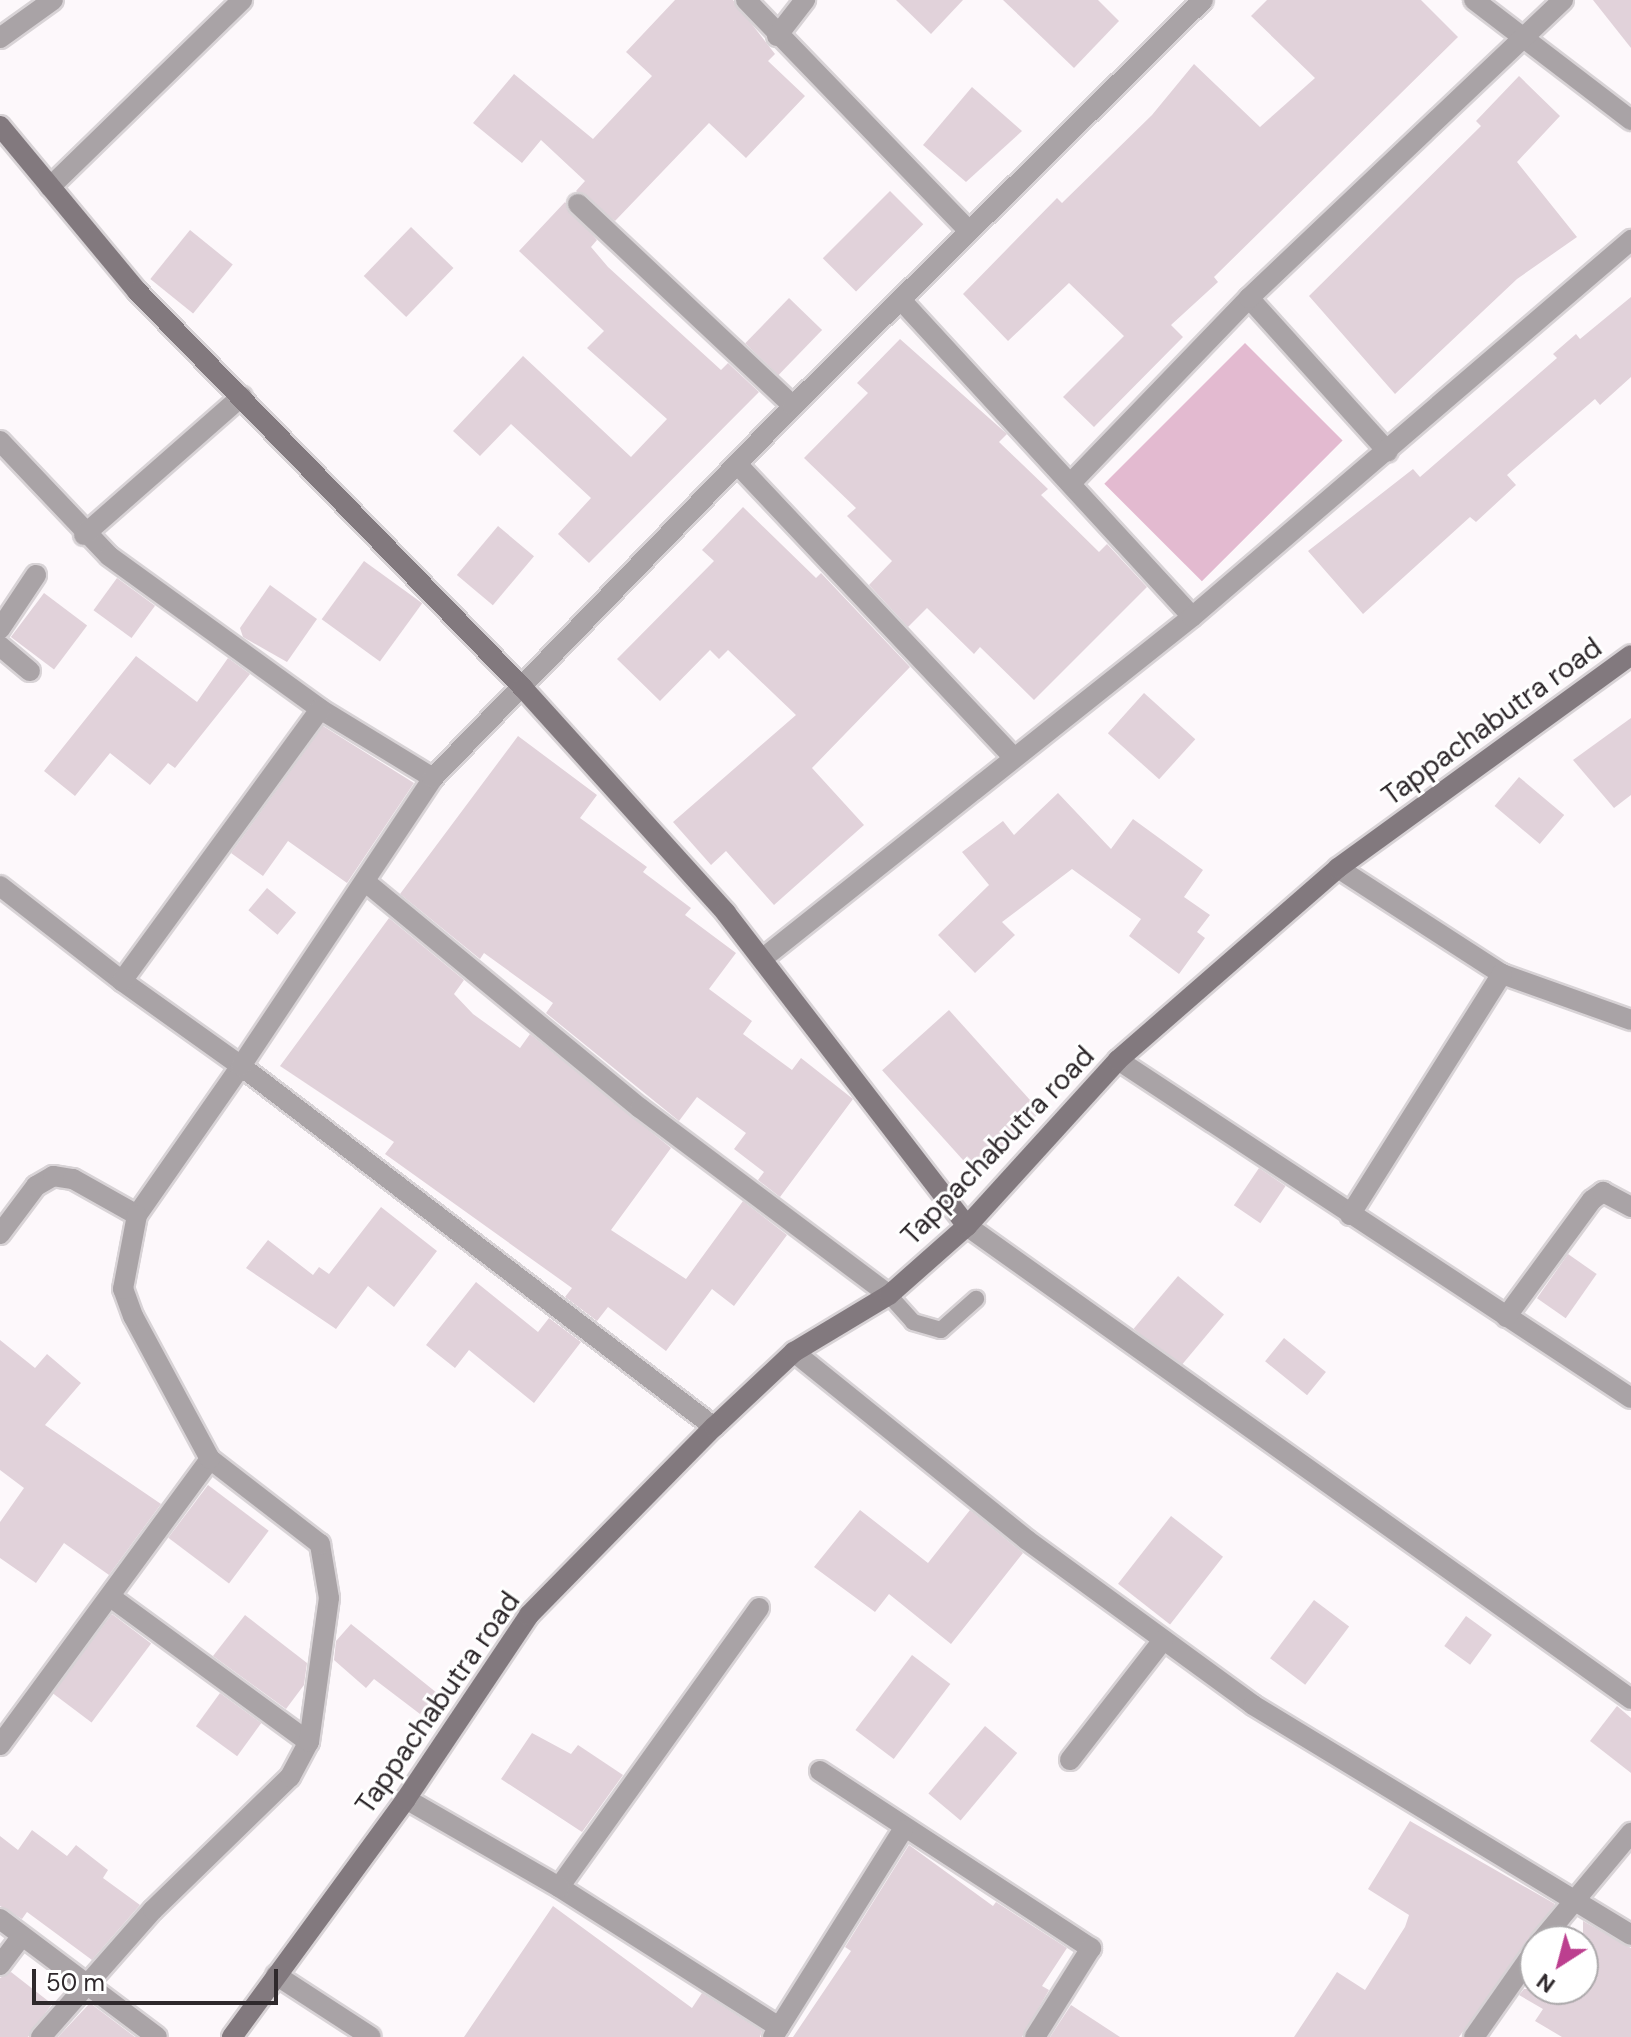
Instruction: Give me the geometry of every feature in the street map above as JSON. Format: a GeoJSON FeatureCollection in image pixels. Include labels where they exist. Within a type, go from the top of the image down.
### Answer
{"type":"FeatureCollection","features":[{"type":"Feature","properties":{"kind":"main road"},"geometry":{"type":"LineString","coordinates":[[0,126],[137,291],[523,688],[762,959],[967,1226]]}},
{"type":"Feature","properties":{"kind":"main road","name":"Tappachabutra road"},"geometry":{"type":"LineString","coordinates":[[232,2037],[406,1799],[529,1615],[714,1427],[794,1352],[889,1295],[967,1226],[1118,1060],[1338,868],[1631,655]]}},
{"type":"Feature","properties":{"kind":"street"},"geometry":{"type":"LineString","coordinates":[[0,38],[53,0]]}},
{"type":"Feature","properties":{"kind":"street"},"geometry":{"type":"LineString","coordinates":[[50,187],[242,0]]}},
{"type":"Feature","properties":{"kind":"street"},"geometry":{"type":"LineString","coordinates":[[746,0],[777,36],[968,230]]}},
{"type":"Feature","properties":{"kind":"street"},"geometry":{"type":"LineString","coordinates":[[777,36],[805,0]]}},
{"type":"Feature","properties":{"kind":"street"},"geometry":{"type":"LineString","coordinates":[[41,2037],[84,1983],[290,1777],[309,1742],[329,1598],[327,1563],[320,1544],[300,1525],[210,1459],[123,1289],[137,1215],[368,884],[433,778],[739,466],[793,406],[1203,0]]}},
{"type":"Feature","properties":{"kind":"street"},"geometry":{"type":"LineString","coordinates":[[1474,0],[1631,120]]}},
{"type":"Feature","properties":{"kind":"street"},"geometry":{"type":"LineString","coordinates":[[1071,483],[1249,298],[1563,0]]}},
{"type":"Feature","properties":{"kind":"street"},"geometry":{"type":"LineString","coordinates":[[578,204],[793,406]]}},
{"type":"Feature","properties":{"kind":"street"},"geometry":{"type":"LineString","coordinates":[[762,959],[1012,756],[1192,617],[1388,452],[1631,240]]}},
{"type":"Feature","properties":{"kind":"street"},"geometry":{"type":"LineString","coordinates":[[1249,298],[1388,452]]}},
{"type":"Feature","properties":{"kind":"street"},"geometry":{"type":"LineString","coordinates":[[901,300],[1192,617]]}},
{"type":"Feature","properties":{"kind":"street"},"geometry":{"type":"LineString","coordinates":[[84,535],[242,396]]}},
{"type":"Feature","properties":{"kind":"street"},"geometry":{"type":"LineString","coordinates":[[0,441],[84,535],[320,709],[433,778]]}},
{"type":"Feature","properties":{"kind":"street"},"geometry":{"type":"LineString","coordinates":[[739,466],[1012,756]]}},
{"type":"Feature","properties":{"kind":"street"},"geometry":{"type":"LineString","coordinates":[[0,629],[36,575]]}},
{"type":"Feature","properties":{"kind":"street"},"geometry":{"type":"LineString","coordinates":[[0,646],[30,671]]}},
{"type":"Feature","properties":{"kind":"street"},"geometry":{"type":"LineString","coordinates":[[122,981],[320,709]]}},
{"type":"Feature","properties":{"kind":"street"},"geometry":{"type":"LineString","coordinates":[[1338,868],[1502,974],[1631,1020]]}},
{"type":"Feature","properties":{"kind":"street"},"geometry":{"type":"LineString","coordinates":[[368,884],[640,1108],[889,1295]]}},
{"type":"Feature","properties":{"kind":"street"},"geometry":{"type":"LineString","coordinates":[[0,886],[714,1427]]}},
{"type":"Feature","properties":{"kind":"street"},"geometry":{"type":"LineString","coordinates":[[1350,1215],[1502,974]]}},
{"type":"Feature","properties":{"kind":"street"},"geometry":{"type":"LineString","coordinates":[[1118,1060],[1631,1398]]}},
{"type":"Feature","properties":{"kind":"street"},"geometry":{"type":"LineString","coordinates":[[0,1234],[36,1186],[53,1176],[73,1179],[137,1215]]}},
{"type":"Feature","properties":{"kind":"street"},"geometry":{"type":"LineString","coordinates":[[1506,1317],[1592,1200],[1603,1192],[1631,1207]]}},
{"type":"Feature","properties":{"kind":"street"},"geometry":{"type":"LineString","coordinates":[[967,1226],[1631,1699]]}},
{"type":"Feature","properties":{"kind":"street"},"geometry":{"type":"LineString","coordinates":[[794,1352],[1027,1540],[1253,1705],[1631,1935]]}},
{"type":"Feature","properties":{"kind":"street"},"geometry":{"type":"LineString","coordinates":[[0,1745],[112,1598],[210,1459]]}},
{"type":"Feature","properties":{"kind":"street"},"geometry":{"type":"LineString","coordinates":[[112,1598],[309,1742]]}},
{"type":"Feature","properties":{"kind":"street"},"geometry":{"type":"LineString","coordinates":[[559,1887],[759,1608]]}},
{"type":"Feature","properties":{"kind":"street"},"geometry":{"type":"LineString","coordinates":[[1070,1760],[1163,1640]]}},
{"type":"Feature","properties":{"kind":"street"},"geometry":{"type":"LineString","coordinates":[[820,1771],[903,1830],[1091,1948],[1035,2037]]}},
{"type":"Feature","properties":{"kind":"street"},"geometry":{"type":"LineString","coordinates":[[406,1799],[559,1887],[776,2032],[903,1830]]}},
{"type":"Feature","properties":{"kind":"street"},"geometry":{"type":"LineString","coordinates":[[1552,1925],[1571,1897],[1631,1833]]}},
{"type":"Feature","properties":{"kind":"street"},"geometry":{"type":"LineString","coordinates":[[0,1919],[157,2037]]}},
{"type":"Feature","properties":{"kind":"street"},"geometry":{"type":"LineString","coordinates":[[0,1965],[22,1936]]}},
{"type":"Feature","properties":{"kind":"street"},"geometry":{"type":"LineString","coordinates":[[1474,2037],[1519,1973]]}},
{"type":"Feature","properties":{"kind":"street"},"geometry":{"type":"LineString","coordinates":[[276,1975],[371,2037]]}},
{"type":"Feature","properties":{"kind":"lane"},"geometry":{"type":"LineString","coordinates":[[889,1295],[913,1322],[941,1330],[976,1299]]}},
{"type":"Feature","properties":{"kind":"shaded area"},"geometry":{"type":"Polygon","coordinates":[[[1245,343],[1343,441],[1202,581],[1104,484],[1245,343]]]}},
{"type":"Feature","properties":{"kind":"building"},"geometry":{"type":"Polygon","coordinates":[[[675,0],[733,0],[775,54],[768,61],[805,96],[746,158],[709,123],[615,221],[576,191],[585,181],[541,140],[522,163],[473,123],[514,74],[593,139],[652,76],[626,52],[675,0]]]}},
{"type":"Feature","properties":{"kind":"building"},"geometry":{"type":"Polygon","coordinates":[[[896,0],[963,0],[931,34],[896,0]]]}},
{"type":"Feature","properties":{"kind":"building"},"geometry":{"type":"Polygon","coordinates":[[[1003,0],[1098,0],[1119,21],[1074,68],[1003,0]]]}},
{"type":"Feature","properties":{"kind":"building"},"geometry":{"type":"Polygon","coordinates":[[[1267,0],[1421,0],[1458,37],[1214,277],[1218,282],[1171,325],[1183,337],[1094,427],[1063,397],[1124,336],[1069,283],[1008,341],[963,294],[1057,198],[1062,203],[1152,115],[1194,64],[1260,127],[1315,78],[1251,16],[1267,0]]]}},
{"type":"Feature","properties":{"kind":"building"},"geometry":{"type":"Polygon","coordinates":[[[1593,0],[1631,0],[1631,48],[1593,0]]]}},
{"type":"Feature","properties":{"kind":"building"},"geometry":{"type":"Polygon","coordinates":[[[1519,76],[1560,116],[1517,162],[1577,237],[1517,279],[1395,394],[1309,296],[1481,126],[1476,121],[1519,76]]]}},
{"type":"Feature","properties":{"kind":"building"},"geometry":{"type":"Polygon","coordinates":[[[972,87],[1022,131],[966,182],[923,145],[972,87]]]}},
{"type":"Feature","properties":{"kind":"building"},"geometry":{"type":"Polygon","coordinates":[[[890,191],[923,224],[856,291],[823,258],[890,191]]]}},
{"type":"Feature","properties":{"kind":"building"},"geometry":{"type":"Polygon","coordinates":[[[565,202],[597,240],[591,247],[608,267],[721,370],[728,363],[759,392],[589,563],[558,534],[591,498],[511,424],[480,456],[453,431],[523,356],[631,457],[667,419],[587,348],[604,331],[519,251],[565,202]]]}},
{"type":"Feature","properties":{"kind":"building"},"geometry":{"type":"Polygon","coordinates":[[[411,227],[453,268],[406,317],[364,276],[411,227]]]}},
{"type":"Feature","properties":{"kind":"building"},"geometry":{"type":"Polygon","coordinates":[[[190,230],[233,265],[193,314],[150,279],[190,230]]]}},
{"type":"Feature","properties":{"kind":"building"},"geometry":{"type":"Polygon","coordinates":[[[1631,297],[1631,377],[1600,405],[1595,399],[1507,475],[1516,485],[1476,522],[1470,517],[1363,614],[1308,551],[1413,469],[1420,477],[1557,358],[1553,354],[1576,334],[1580,339],[1631,297]]]}},
{"type":"Feature","properties":{"kind":"building"},"geometry":{"type":"Polygon","coordinates":[[[789,298],[822,330],[778,375],[745,343],[789,298]]]}},
{"type":"Feature","properties":{"kind":"building"},"geometry":{"type":"Polygon","coordinates":[[[900,339],[1007,434],[999,442],[1048,489],[1041,495],[1099,552],[1107,544],[1147,587],[1034,700],[980,647],[974,654],[927,608],[908,627],[869,585],[892,561],[847,516],[856,508],[804,458],[868,393],[857,383],[900,339]]]}},
{"type":"Feature","properties":{"kind":"building"},"geometry":{"type":"Polygon","coordinates":[[[743,507],[816,578],[821,573],[910,667],[812,768],[864,825],[774,905],[726,851],[711,865],[673,822],[796,715],[728,650],[719,659],[710,650],[660,701],[617,659],[714,561],[702,550],[743,507]]]}},
{"type":"Feature","properties":{"kind":"building"},"geometry":{"type":"Polygon","coordinates":[[[498,526],[534,556],[493,605],[457,575],[498,526]]]}},
{"type":"Feature","properties":{"kind":"building"},"geometry":{"type":"Polygon","coordinates":[[[364,561],[422,603],[380,662],[322,619],[364,561]]]}},
{"type":"Feature","properties":{"kind":"building"},"geometry":{"type":"Polygon","coordinates":[[[117,578],[155,606],[132,638],[93,610],[117,578]]]}},
{"type":"Feature","properties":{"kind":"building"},"geometry":{"type":"Polygon","coordinates":[[[270,585],[317,619],[287,662],[243,637],[240,628],[270,585]]]}},
{"type":"Feature","properties":{"kind":"building"},"geometry":{"type":"Polygon","coordinates":[[[44,593],[87,625],[54,669],[11,637],[44,593]]]}},
{"type":"Feature","properties":{"kind":"building"},"geometry":{"type":"Polygon","coordinates":[[[136,656],[197,702],[228,658],[250,674],[175,768],[168,763],[150,785],[110,753],[75,796],[44,771],[136,656]]]}},
{"type":"Feature","properties":{"kind":"building"},"geometry":{"type":"Polygon","coordinates":[[[1144,693],[1195,739],[1159,779],[1108,733],[1144,693]]]}},
{"type":"Feature","properties":{"kind":"building"},"geometry":{"type":"Polygon","coordinates":[[[1631,718],[1631,795],[1614,808],[1573,760],[1631,718]]]}},
{"type":"Feature","properties":{"kind":"building"},"geometry":{"type":"Polygon","coordinates":[[[323,726],[414,783],[347,883],[288,841],[263,876],[231,853],[323,726]]]}},
{"type":"Feature","properties":{"kind":"building"},"geometry":{"type":"Polygon","coordinates":[[[518,736],[597,795],[580,818],[647,867],[643,872],[691,908],[685,915],[736,953],[709,989],[752,1021],[743,1034],[792,1070],[801,1058],[853,1099],[780,1197],[758,1180],[764,1172],[734,1149],[746,1133],[697,1097],[679,1121],[546,1013],[553,1003],[484,953],[480,959],[400,894],[518,736]]]}},
{"type":"Feature","properties":{"kind":"building"},"geometry":{"type":"Polygon","coordinates":[[[1519,777],[1564,815],[1540,844],[1495,806],[1519,777]]]}},
{"type":"Feature","properties":{"kind":"building"},"geometry":{"type":"Polygon","coordinates":[[[1058,793],[1111,849],[1133,819],[1203,870],[1184,897],[1210,915],[1197,932],[1205,938],[1179,974],[1129,936],[1141,919],[1072,869],[1002,922],[1015,935],[975,973],[938,935],[989,885],[962,852],[1003,821],[1014,835],[1058,793]]]}},
{"type":"Feature","properties":{"kind":"building"},"geometry":{"type":"Polygon","coordinates":[[[267,888],[296,912],[277,935],[248,910],[267,888]]]}},
{"type":"Feature","properties":{"kind":"building"},"geometry":{"type":"Polygon","coordinates":[[[389,918],[464,980],[454,994],[473,1014],[520,1048],[530,1034],[671,1148],[611,1230],[686,1279],[743,1201],[787,1235],[734,1306],[712,1289],[666,1351],[608,1307],[597,1321],[565,1297],[572,1288],[385,1154],[394,1142],[280,1066],[389,918]]]}},
{"type":"Feature","properties":{"kind":"building"},"geometry":{"type":"Polygon","coordinates":[[[949,1010],[1041,1112],[974,1172],[882,1070],[949,1010]]]}},
{"type":"Feature","properties":{"kind":"building"},"geometry":{"type":"Polygon","coordinates":[[[1259,1168],[1286,1186],[1260,1223],[1234,1205],[1259,1168]]]}},
{"type":"Feature","properties":{"kind":"building"},"geometry":{"type":"Polygon","coordinates":[[[381,1207],[437,1251],[394,1307],[368,1286],[336,1329],[246,1268],[268,1240],[313,1275],[319,1267],[329,1274],[381,1207]]]}},
{"type":"Feature","properties":{"kind":"building"},"geometry":{"type":"Polygon","coordinates":[[[1568,1254],[1597,1274],[1566,1318],[1537,1298],[1568,1254]]]}},
{"type":"Feature","properties":{"kind":"building"},"geometry":{"type":"Polygon","coordinates":[[[1178,1276],[1224,1315],[1180,1367],[1134,1329],[1178,1276]]]}},
{"type":"Feature","properties":{"kind":"building"},"geometry":{"type":"Polygon","coordinates":[[[476,1282],[538,1332],[549,1318],[581,1342],[534,1403],[469,1350],[455,1368],[426,1345],[476,1282]]]}},
{"type":"Feature","properties":{"kind":"building"},"geometry":{"type":"Polygon","coordinates":[[[1284,1338],[1326,1372],[1307,1395],[1265,1361],[1284,1338]]]}},
{"type":"Feature","properties":{"kind":"building"},"geometry":{"type":"Polygon","coordinates":[[[0,1340],[35,1368],[47,1354],[81,1383],[45,1425],[161,1504],[109,1575],[64,1543],[36,1583],[0,1558],[0,1522],[24,1488],[0,1470],[0,1340]]]}},
{"type":"Feature","properties":{"kind":"building"},"geometry":{"type":"Polygon","coordinates":[[[208,1485],[269,1531],[229,1583],[168,1538],[208,1485]]]}},
{"type":"Feature","properties":{"kind":"building"},"geometry":{"type":"Polygon","coordinates":[[[860,1510],[928,1563],[970,1510],[1023,1553],[951,1644],[889,1594],[875,1612],[814,1567],[860,1510]]]}},
{"type":"Feature","properties":{"kind":"building"},"geometry":{"type":"Polygon","coordinates":[[[1171,1516],[1223,1557],[1170,1624],[1118,1584],[1171,1516]]]}},
{"type":"Feature","properties":{"kind":"building"},"geometry":{"type":"Polygon","coordinates":[[[1314,1600],[1349,1626],[1305,1685],[1270,1658],[1314,1600]]]}},
{"type":"Feature","properties":{"kind":"building"},"geometry":{"type":"Polygon","coordinates":[[[112,1614],[151,1643],[92,1723],[52,1693],[112,1614]]]}},
{"type":"Feature","properties":{"kind":"building"},"geometry":{"type":"Polygon","coordinates":[[[245,1615],[307,1663],[304,1685],[286,1709],[213,1656],[245,1615]]]}},
{"type":"Feature","properties":{"kind":"building"},"geometry":{"type":"Polygon","coordinates":[[[1466,1616],[1492,1635],[1470,1665],[1444,1646],[1466,1616]]]}},
{"type":"Feature","properties":{"kind":"building"},"geometry":{"type":"Polygon","coordinates":[[[351,1624],[437,1693],[420,1714],[374,1679],[366,1688],[334,1660],[336,1641],[351,1624]]]}},
{"type":"Feature","properties":{"kind":"building"},"geometry":{"type":"Polygon","coordinates":[[[912,1655],[950,1684],[894,1759],[855,1730],[912,1655]]]}},
{"type":"Feature","properties":{"kind":"building"},"geometry":{"type":"Polygon","coordinates":[[[220,1693],[261,1723],[237,1756],[196,1726],[220,1693]]]}},
{"type":"Feature","properties":{"kind":"building"},"geometry":{"type":"Polygon","coordinates":[[[1617,1706],[1631,1718],[1631,1773],[1590,1741],[1617,1706]]]}},
{"type":"Feature","properties":{"kind":"building"},"geometry":{"type":"Polygon","coordinates":[[[985,1726],[1017,1753],[961,1820],[928,1793],[985,1726]]]}},
{"type":"Feature","properties":{"kind":"building"},"geometry":{"type":"Polygon","coordinates":[[[532,1733],[571,1754],[578,1745],[623,1775],[582,1832],[501,1779],[532,1733]]]}},
{"type":"Feature","properties":{"kind":"building"},"geometry":{"type":"Polygon","coordinates":[[[1410,1821],[1555,1904],[1540,1925],[1519,1925],[1519,1954],[1459,2037],[1294,2037],[1337,1972],[1365,1990],[1405,1927],[1409,1915],[1368,1889],[1410,1821]]]}},
{"type":"Feature","properties":{"kind":"building"},"geometry":{"type":"Polygon","coordinates":[[[32,1830],[67,1856],[76,1845],[108,1870],[103,1878],[140,1905],[92,1960],[27,1912],[22,1919],[0,1906],[0,1836],[18,1850],[32,1830]]]}},
{"type":"Feature","properties":{"kind":"building"},"geometry":{"type":"Polygon","coordinates":[[[909,1845],[993,1906],[996,1902],[1067,1948],[1042,1986],[1049,1990],[1022,2037],[793,2037],[851,1951],[845,1947],[909,1845]]]}},
{"type":"Feature","properties":{"kind":"building"},"geometry":{"type":"Polygon","coordinates":[[[553,1906],[692,2008],[702,1993],[762,2031],[760,2037],[464,2037],[553,1906]]]}},
{"type":"Feature","properties":{"kind":"building"},"geometry":{"type":"Polygon","coordinates":[[[1599,1930],[1631,1948],[1631,2037],[1562,2037],[1535,2021],[1543,2009],[1536,2005],[1599,2005],[1599,1930]]]}},
{"type":"Feature","properties":{"kind":"building"},"geometry":{"type":"Polygon","coordinates":[[[11,1972],[52,2004],[28,2037],[0,2037],[0,1978],[11,1972]]]}},
{"type":"Feature","properties":{"kind":"building"},"geometry":{"type":"Polygon","coordinates":[[[90,2003],[135,2037],[58,2037],[90,2003]]]}},
{"type":"Feature","properties":{"kind":"building"},"geometry":{"type":"Polygon","coordinates":[[[1071,2005],[1120,2037],[1050,2037],[1071,2005]]]}}]}
